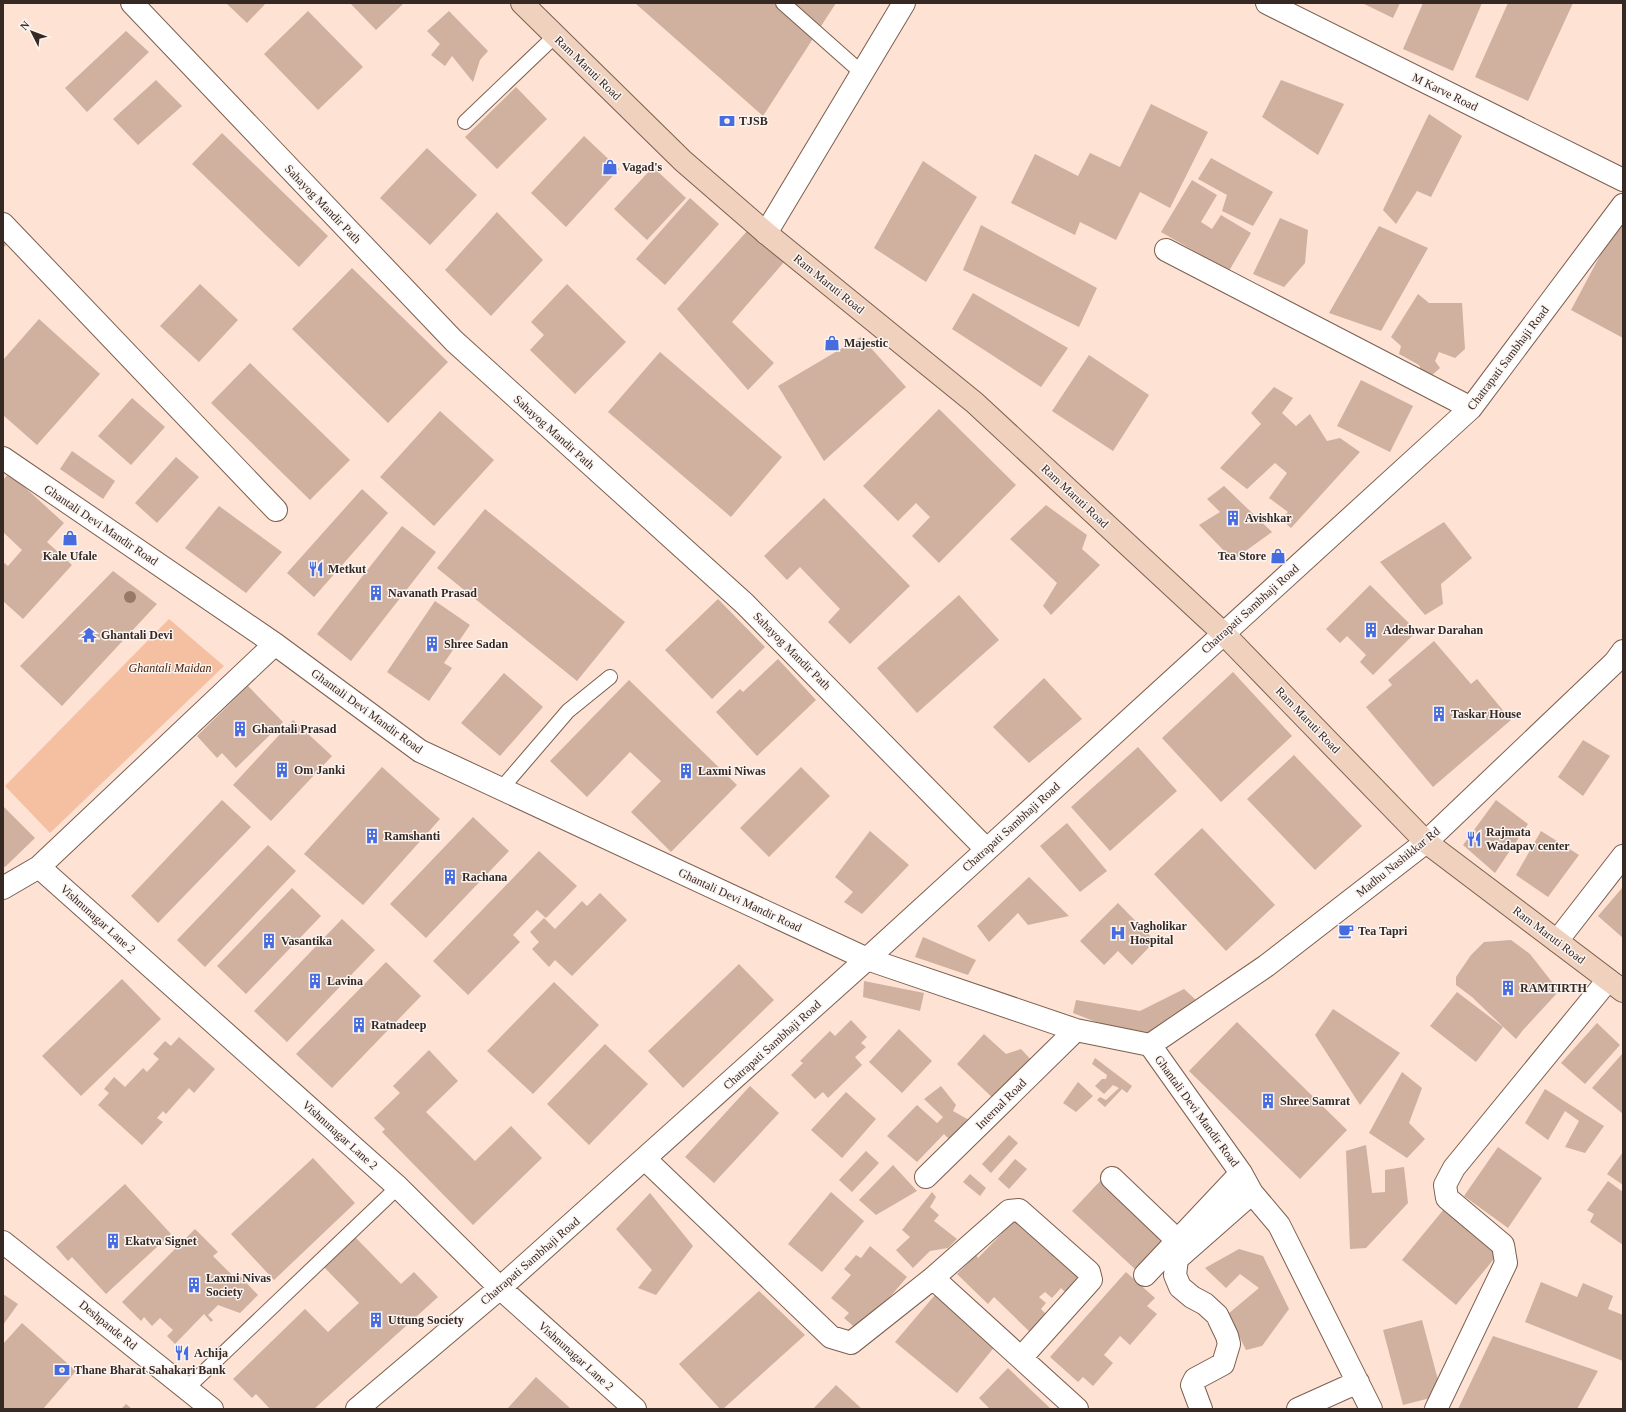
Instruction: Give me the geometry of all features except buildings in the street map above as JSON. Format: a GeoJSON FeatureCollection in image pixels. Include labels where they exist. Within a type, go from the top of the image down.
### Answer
{"type":"FeatureCollection","features":[{"type":"Feature","properties":{"kind":"street","name":"Sahayog Mandir Path"},"geometry":{"type":"LineString","coordinates":[[132,3],[454,341],[745,604],[986,849]]}},
{"type":"Feature","properties":{"kind":"street","name":"Ram Maruti Road"},"geometry":{"type":"LineString","coordinates":[[522,3],[683,161],[766,233],[975,403],[1223,633],[1426,842],[1616,985]]}},
{"type":"Feature","properties":{"kind":"street"},"geometry":{"type":"LineString","coordinates":[[766,233],[904,3]]}},
{"type":"Feature","properties":{"kind":"street","name":"M Karve Road"},"geometry":{"type":"LineString","coordinates":[[1267,3],[1623,180]]}},
{"type":"Feature","properties":{"kind":"street","name":"Chatrapati Sambhaji Road"},"geometry":{"type":"LineString","coordinates":[[357,1409],[500,1288],[645,1159],[867,959],[1471,408],[1623,205]]}},
{"type":"Feature","properties":{"kind":"street"},"geometry":{"type":"LineString","coordinates":[[3,224],[276,510]]}},
{"type":"Feature","properties":{"kind":"street"},"geometry":{"type":"LineString","coordinates":[[1166,250],[1471,408]]}},
{"type":"Feature","properties":{"kind":"street","name":"Ghantali Devi Mandir Road"},"geometry":{"type":"LineString","coordinates":[[3,458],[275,644],[420,751],[867,959],[1076,1030],[1150,1045],[1241,1173],[1252,1193],[1279,1225],[1372,1409]]}},
{"type":"Feature","properties":{"kind":"street"},"geometry":{"type":"LineString","coordinates":[[3,888],[39,866],[275,644]]}},
{"type":"Feature","properties":{"kind":"street","name":"Madhu Nashikkar Rd"},"geometry":{"type":"LineString","coordinates":[[1150,1045],[1266,966],[1426,842],[1615,662],[1623,652]]}},
{"type":"Feature","properties":{"kind":"street"},"geometry":{"type":"LineString","coordinates":[[1557,940],[1623,856]]}},
{"type":"Feature","properties":{"kind":"street","name":"Vishnunagar Lane 2"},"geometry":{"type":"LineString","coordinates":[[39,866],[398,1187],[500,1288],[635,1409]]}},
{"type":"Feature","properties":{"kind":"street"},"geometry":{"type":"LineString","coordinates":[[1436,1409],[1506,1263],[1503,1245],[1447,1198],[1445,1185],[1454,1168],[1616,985]]}},
{"type":"Feature","properties":{"kind":"street","name":"Internal Road"},"geometry":{"type":"LineString","coordinates":[[926,1177],[1076,1030]]}},
{"type":"Feature","properties":{"kind":"street"},"geometry":{"type":"LineString","coordinates":[[645,1159],[831,1338],[851,1343],[933,1278],[1009,1211],[1019,1210],[1089,1272],[1090,1280],[1021,1358]]}},
{"type":"Feature","properties":{"kind":"street"},"geometry":{"type":"LineString","coordinates":[[1145,1275],[1241,1173]]}},
{"type":"Feature","properties":{"kind":"street"},"geometry":{"type":"LineString","coordinates":[[1112,1178],[1178,1241]]}},
{"type":"Feature","properties":{"kind":"street"},"geometry":{"type":"LineString","coordinates":[[1201,1409],[1192,1385],[1195,1379],[1223,1364],[1229,1344],[1217,1315],[1205,1304],[1192,1297],[1180,1287],[1175,1275],[1177,1259],[1252,1193]]}},
{"type":"Feature","properties":{"kind":"street","name":"Deshpande Rd"},"geometry":{"type":"LineString","coordinates":[[3,1242],[212,1409]]}},
{"type":"Feature","properties":{"kind":"street"},"geometry":{"type":"LineString","coordinates":[[933,1278],[1077,1409]]}},
{"type":"Feature","properties":{"kind":"street"},"geometry":{"type":"LineString","coordinates":[[1298,1409],[1358,1382]]}},
{"type":"Feature","properties":{"kind":"lane"},"geometry":{"type":"LineString","coordinates":[[783,3],[862,72]]}},
{"type":"Feature","properties":{"kind":"lane"},"geometry":{"type":"LineString","coordinates":[[465,122],[555,36]]}},
{"type":"Feature","properties":{"kind":"lane"},"geometry":{"type":"LineString","coordinates":[[501,789],[568,710],[610,677]]}},
{"type":"Feature","properties":{"kind":"lane"},"geometry":{"type":"LineString","coordinates":[[186,1389],[398,1187]]}},
{"type":"Feature","properties":{"kind":"green space","name":"Ghantali Maidan"},"geometry":{"type":"Polygon","coordinates":[[[169,619],[224,666],[50,833],[5,786],[169,619]]]}},
{"type":"Feature","properties":{"kind":"place","name":"TJSB"},"geometry":{"type":"Point","coordinates":[727,121]}},
{"type":"Feature","properties":{"kind":"place","name":"Vagad's"},"geometry":{"type":"Point","coordinates":[610,167]}},
{"type":"Feature","properties":{"kind":"place","name":"Majestic"},"geometry":{"type":"Point","coordinates":[832,343]}},
{"type":"Feature","properties":{"kind":"place","name":"Avishkar"},"geometry":{"type":"Point","coordinates":[1233,518]}},
{"type":"Feature","properties":{"kind":"place","name":"Kale Ufale"},"geometry":{"type":"Point","coordinates":[70,538]}},
{"type":"Feature","properties":{"kind":"place","name":"Tea Store"},"geometry":{"type":"Point","coordinates":[1278,556]}},
{"type":"Feature","properties":{"kind":"place","name":"Metkut"},"geometry":{"type":"Point","coordinates":[316,569]}},
{"type":"Feature","properties":{"kind":"place","name":"Navanath Prasad"},"geometry":{"type":"Point","coordinates":[376,593]}},
{"type":"Feature","properties":{"kind":"place","name":"Adeshwar Darahan"},"geometry":{"type":"Point","coordinates":[1371,630]}},
{"type":"Feature","properties":{"kind":"place","name":"Ghantali Devi"},"geometry":{"type":"Point","coordinates":[89,635]}},
{"type":"Feature","properties":{"kind":"place","name":"Shree Sadan"},"geometry":{"type":"Point","coordinates":[432,644]}},
{"type":"Feature","properties":{"kind":"place","name":"Taskar House"},"geometry":{"type":"Point","coordinates":[1439,714]}},
{"type":"Feature","properties":{"kind":"place","name":"Ghantali Prasad"},"geometry":{"type":"Point","coordinates":[240,729]}},
{"type":"Feature","properties":{"kind":"place","name":"Om Janki"},"geometry":{"type":"Point","coordinates":[282,770]}},
{"type":"Feature","properties":{"kind":"place","name":"Laxmi Niwas"},"geometry":{"type":"Point","coordinates":[686,771]}},
{"type":"Feature","properties":{"kind":"place","name":"Ramshanti"},"geometry":{"type":"Point","coordinates":[372,836]}},
{"type":"Feature","properties":{"kind":"place","name":"Rajmata Wadapav center"},"geometry":{"type":"Point","coordinates":[1474,839]}},
{"type":"Feature","properties":{"kind":"place","name":"Rachana"},"geometry":{"type":"Point","coordinates":[450,877]}},
{"type":"Feature","properties":{"kind":"place","name":"Tea Tapri"},"geometry":{"type":"Point","coordinates":[1346,931]}},
{"type":"Feature","properties":{"kind":"place","name":"Vagholikar Hospital"},"geometry":{"type":"Point","coordinates":[1118,933]}},
{"type":"Feature","properties":{"kind":"place","name":"Vasantika"},"geometry":{"type":"Point","coordinates":[269,941]}},
{"type":"Feature","properties":{"kind":"place","name":"Lavina"},"geometry":{"type":"Point","coordinates":[315,981]}},
{"type":"Feature","properties":{"kind":"place","name":"RAMTIRTH"},"geometry":{"type":"Point","coordinates":[1508,988]}},
{"type":"Feature","properties":{"kind":"place","name":"Ratnadeep"},"geometry":{"type":"Point","coordinates":[359,1025]}},
{"type":"Feature","properties":{"kind":"place","name":"Shree Samrat"},"geometry":{"type":"Point","coordinates":[1268,1101]}},
{"type":"Feature","properties":{"kind":"place","name":"Ekatva Signet"},"geometry":{"type":"Point","coordinates":[113,1241]}},
{"type":"Feature","properties":{"kind":"place","name":"Laxmi Nivas Society"},"geometry":{"type":"Point","coordinates":[194,1285]}},
{"type":"Feature","properties":{"kind":"place","name":"Uttung Society"},"geometry":{"type":"Point","coordinates":[376,1320]}},
{"type":"Feature","properties":{"kind":"place","name":"Achija"},"geometry":{"type":"Point","coordinates":[182,1353]}},
{"type":"Feature","properties":{"kind":"place","name":"Thane Bharat Sahakari Bank"},"geometry":{"type":"Point","coordinates":[62,1370]}}]}
